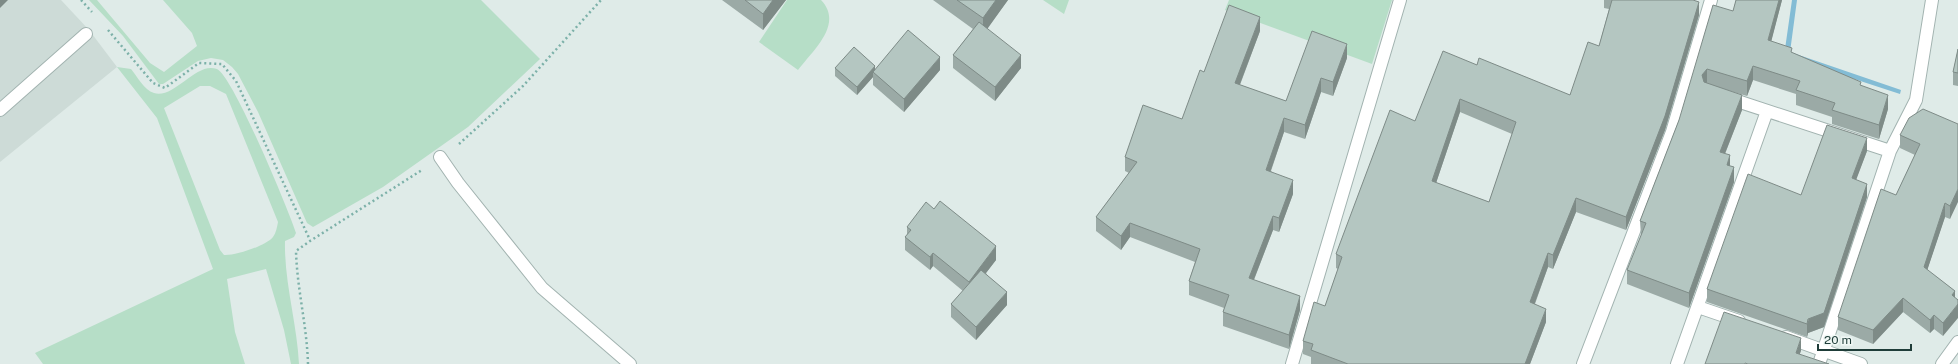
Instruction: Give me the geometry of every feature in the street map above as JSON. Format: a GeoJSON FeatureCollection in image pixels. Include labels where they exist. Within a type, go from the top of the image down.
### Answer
{"type":"FeatureCollection","features":[{"type":"Feature","properties":{"kind":"street"},"geometry":{"type":"LineString","coordinates":[[1292,364],[1400,0]]}},
{"type":"Feature","properties":{"kind":"street"},"geometry":{"type":"LineString","coordinates":[[1583,364],[1672,132],[1711,0]]}},
{"type":"Feature","properties":{"kind":"street"},"geometry":{"type":"LineString","coordinates":[[1819,364],[1890,151],[1916,100],[1932,0]]}},
{"type":"Feature","properties":{"kind":"street"},"geometry":{"type":"LineString","coordinates":[[0,110],[86,34]]}},
{"type":"Feature","properties":{"kind":"street"},"geometry":{"type":"LineString","coordinates":[[1716,94],[1890,151]]}},
{"type":"Feature","properties":{"kind":"street"},"geometry":{"type":"LineString","coordinates":[[1678,364],[1767,111]]}},
{"type":"Feature","properties":{"kind":"street"},"geometry":{"type":"LineString","coordinates":[[440,157],[458,183],[542,288],[630,364]]}},
{"type":"Feature","properties":{"kind":"street"},"geometry":{"type":"LineString","coordinates":[[1698,307],[1750,325]]}},
{"type":"Feature","properties":{"kind":"street"},"geometry":{"type":"LineString","coordinates":[[1772,332],[1861,364]]}},
{"type":"Feature","properties":{"kind":"street"},"geometry":{"type":"LineString","coordinates":[[1942,364],[1958,342]]}},
{"type":"Feature","properties":{"kind":"path"},"geometry":{"type":"LineString","coordinates":[[81,0],[96,17]]}},
{"type":"Feature","properties":{"kind":"path"},"geometry":{"type":"LineString","coordinates":[[106,28],[152,83],[165,88],[200,63],[222,64],[236,81],[310,241]]}},
{"type":"Feature","properties":{"kind":"shaded area"},"geometry":{"type":"Polygon","coordinates":[[[0,0],[61,0],[89,30],[117,67],[0,162],[0,0]]]}},
{"type":"Feature","properties":{"kind":"green space"},"geometry":{"type":"Polygon","coordinates":[[[89,0],[97,0],[150,63],[164,72],[197,46],[192,33],[163,0],[481,0],[540,59],[468,127],[383,187],[313,227],[307,223],[258,112],[238,74],[232,67],[223,60],[211,58],[198,61],[163,84],[159,84],[123,36],[89,0]]]}},
{"type":"Feature","properties":{"kind":"green space"},"geometry":{"type":"Polygon","coordinates":[[[787,0],[821,0],[827,9],[829,18],[828,27],[824,36],[798,70],[759,42],[787,0]]]}},
{"type":"Feature","properties":{"kind":"green space"},"geometry":{"type":"Polygon","coordinates":[[[1043,0],[1069,0],[1064,14],[1043,0]]]}},
{"type":"Feature","properties":{"kind":"green space"},"geometry":{"type":"Polygon","coordinates":[[[1229,0],[1392,0],[1372,64],[1225,10],[1229,0]]]}},
{"type":"Feature","properties":{"kind":"green space"},"geometry":{"type":"Polygon","coordinates":[[[117,67],[131,69],[147,89],[154,93],[170,91],[201,70],[209,68],[217,69],[225,77],[235,94],[260,145],[296,233],[294,237],[285,241],[285,256],[299,364],[291,364],[284,330],[266,269],[227,279],[235,332],[245,364],[43,364],[35,353],[213,269],[157,118],[117,67]],[[200,86],[164,108],[220,250],[224,255],[229,255],[250,250],[264,244],[275,234],[278,222],[226,94],[210,86],[200,86]]]}},
{"type":"Feature","properties":{"kind":"water"},"geometry":{"type":"Polygon","coordinates":[[[1792,0],[1797,0],[1790,52],[1901,90],[1900,94],[1784,56],[1792,0]]]}},
{"type":"Feature","properties":{"kind":"building"},"geometry":{"type":"Polygon","coordinates":[[[745,0],[773,0],[763,14],[745,0]]]}},
{"type":"Feature","properties":{"kind":"building"},"geometry":{"type":"Polygon","coordinates":[[[957,0],[996,0],[983,18],[957,0]]]}},
{"type":"Feature","properties":{"kind":"building"},"geometry":{"type":"Polygon","coordinates":[[[1612,0],[1693,0],[1699,2],[1665,116],[1626,217],[1576,198],[1553,255],[1548,253],[1530,302],[1546,309],[1525,364],[1348,364],[1311,350],[1313,344],[1303,341],[1314,302],[1325,306],[1342,257],[1336,254],[1390,110],[1415,121],[1443,51],[1477,65],[1479,58],[1570,95],[1588,42],[1599,46],[1612,0]],[[1460,99],[1432,181],[1489,202],[1516,122],[1460,99]]]}},
{"type":"Feature","properties":{"kind":"building"},"geometry":{"type":"Polygon","coordinates":[[[1736,0],[1779,0],[1768,40],[1792,48],[1791,52],[1861,82],[1860,85],[1888,95],[1879,125],[1832,110],[1835,103],[1796,90],[1800,81],[1753,66],[1747,81],[1707,69],[1702,75],[1704,82],[1742,95],[1720,152],[1730,155],[1727,165],[1734,167],[1689,293],[1627,270],[1646,223],[1640,221],[1679,120],[1713,5],[1733,11],[1736,0]]]}},
{"type":"Feature","properties":{"kind":"building"},"geometry":{"type":"Polygon","coordinates":[[[1229,5],[1260,17],[1235,83],[1286,101],[1312,31],[1347,44],[1333,82],[1321,78],[1305,125],[1284,118],[1266,170],[1293,180],[1279,218],[1273,216],[1249,278],[1300,296],[1289,335],[1223,312],[1229,295],[1189,281],[1200,249],[1130,223],[1121,236],[1096,217],[1137,162],[1125,157],[1143,105],[1182,119],[1200,70],[1204,72],[1229,5]]]}},
{"type":"Feature","properties":{"kind":"building"},"geometry":{"type":"Polygon","coordinates":[[[979,22],[1021,55],[995,87],[953,55],[979,22]]]}},
{"type":"Feature","properties":{"kind":"building"},"geometry":{"type":"Polygon","coordinates":[[[908,30],[940,57],[904,99],[873,72],[908,30]]]}},
{"type":"Feature","properties":{"kind":"building"},"geometry":{"type":"Polygon","coordinates":[[[854,47],[875,66],[857,87],[835,68],[854,47]]]}},
{"type":"Feature","properties":{"kind":"building"},"geometry":{"type":"Polygon","coordinates":[[[1958,49],[1958,73],[1953,72],[1958,49]]]}},
{"type":"Feature","properties":{"kind":"building"},"geometry":{"type":"Polygon","coordinates":[[[1923,109],[1958,124],[1958,189],[1950,206],[1945,203],[1924,267],[1955,291],[1952,295],[1958,300],[1958,304],[1943,323],[1934,315],[1930,320],[1903,298],[1873,330],[1838,317],[1881,189],[1896,195],[1920,144],[1900,135],[1909,118],[1923,109]]]}},
{"type":"Feature","properties":{"kind":"building"},"geometry":{"type":"Polygon","coordinates":[[[1827,125],[1867,138],[1852,178],[1867,184],[1824,313],[1808,319],[1807,324],[1707,289],[1748,174],[1801,195],[1827,125]]]}},
{"type":"Feature","properties":{"kind":"building"},"geometry":{"type":"Polygon","coordinates":[[[940,201],[996,246],[969,282],[933,253],[930,257],[905,237],[911,230],[907,227],[926,202],[934,209],[940,201]]]}},
{"type":"Feature","properties":{"kind":"building"},"geometry":{"type":"Polygon","coordinates":[[[981,270],[1007,292],[976,327],[951,304],[981,270]]]}},
{"type":"Feature","properties":{"kind":"building"},"geometry":{"type":"Polygon","coordinates":[[[1724,312],[1801,338],[1796,353],[1829,364],[1705,364],[1724,312]]]}}]}
